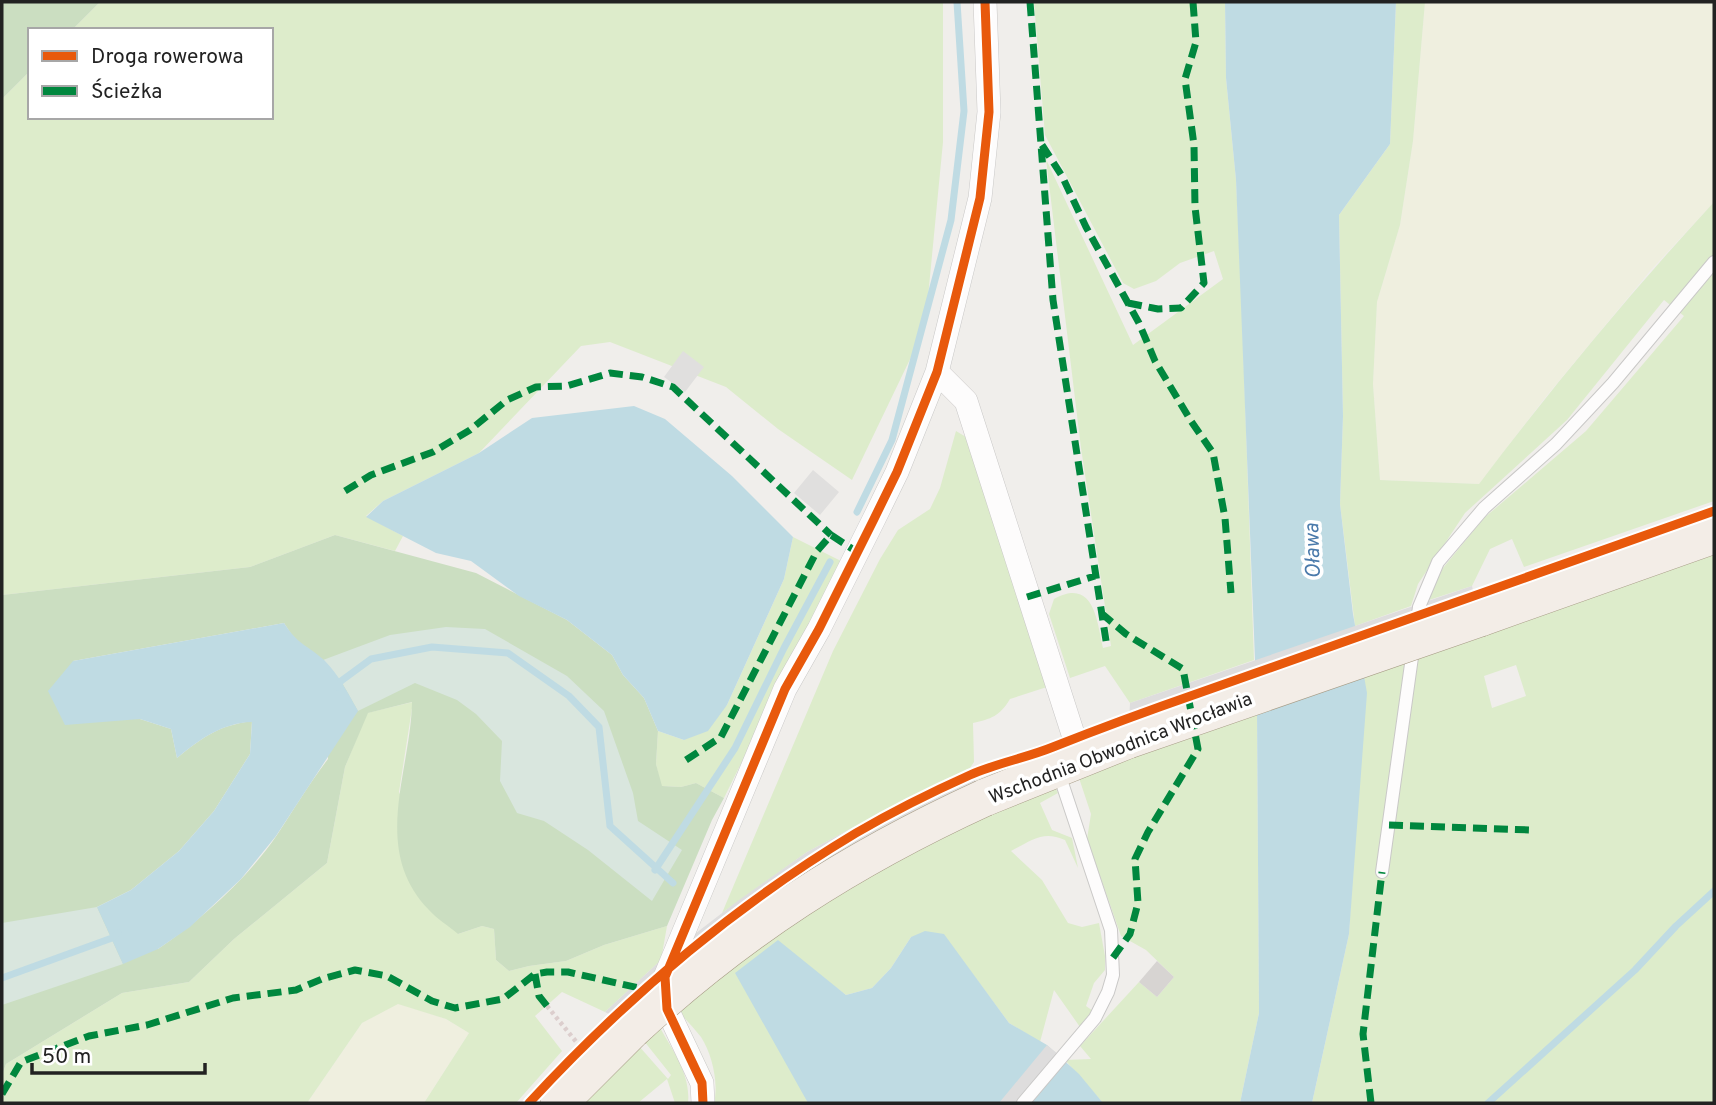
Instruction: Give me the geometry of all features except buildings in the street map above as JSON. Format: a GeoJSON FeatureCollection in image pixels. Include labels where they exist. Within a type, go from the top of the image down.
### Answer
{"type":"FeatureCollection","features":[{"type":"Feature","properties":{"kind":"main road","name":"Wschodnia Obwodnica Wrocławia"},"geometry":{"type":"LineString","coordinates":[[559,1103],[684,982],[750,931],[885,846],[984,798],[1128,740],[1714,535]]}},
{"type":"Feature","properties":{"kind":"street"},"geometry":{"type":"LineString","coordinates":[[703,1103],[702,1083],[667,1009],[665,977],[712,869],[779,701],[819,629],[874,519],[897,471],[937,372],[980,198],[989,112],[985,2]]}},
{"type":"Feature","properties":{"kind":"street"},"geometry":{"type":"LineString","coordinates":[[937,372],[966,401],[1027,597],[1069,764]]}},
{"type":"Feature","properties":{"kind":"lane"},"geometry":{"type":"LineString","coordinates":[[1382,872],[1419,607],[1438,562],[1484,508],[1556,444],[1613,383],[1714,262]]}},
{"type":"Feature","properties":{"kind":"lane"},"geometry":{"type":"LineString","coordinates":[[1023,1103],[1095,1018],[1113,975],[1111,930],[1069,764]]}},
{"type":"Feature","properties":{"kind":"path"},"geometry":{"type":"LineString","coordinates":[[547,1006],[580,1048]]}},
{"type":"Feature","properties":{"kind":"green space"},"geometry":{"type":"Polygon","coordinates":[[[2,2],[100,2],[74,28],[28,28],[28,73],[2,99],[2,2]]]}},
{"type":"Feature","properties":{"kind":"green space"},"geometry":{"type":"Polygon","coordinates":[[[100,2],[943,2],[943,142],[925,328],[852,480],[778,429],[726,387],[610,342],[581,346],[479,453],[383,501],[366,516],[403,536],[395,551],[335,535],[250,567],[2,595],[2,99],[28,73],[28,119],[273,119],[273,28],[74,28],[100,2]]]}},
{"type":"Feature","properties":{"kind":"green space"},"geometry":{"type":"Polygon","coordinates":[[[1034,2],[1225,2],[1226,78],[1236,180],[1241,285],[1254,660],[1130,703],[1105,666],[1070,678],[1049,614],[1054,599],[1067,594],[1078,594],[1086,598],[1095,615],[1103,648],[1111,646],[1081,448],[1046,159],[1133,345],[1223,279],[1214,251],[1180,263],[1156,281],[1134,289],[1123,283],[1045,135],[1034,2]]]}},
{"type":"Feature","properties":{"kind":"green space"},"geometry":{"type":"Polygon","coordinates":[[[1396,2],[1425,2],[1413,141],[1400,225],[1377,302],[1373,384],[1380,480],[1479,484],[1593,340],[1714,202],[1714,501],[1524,567],[1512,539],[1490,549],[1472,586],[1426,601],[1443,568],[1484,518],[1586,431],[1684,316],[1664,300],[1567,420],[1465,513],[1418,584],[1411,606],[1355,626],[1340,504],[1343,416],[1339,215],[1390,144],[1396,2]]]}},
{"type":"Feature","properties":{"kind":"green space"},"geometry":{"type":"Polygon","coordinates":[[[1425,2],[1714,2],[1714,202],[1650,271],[1544,399],[1479,484],[1380,480],[1373,384],[1377,302],[1400,225],[1413,141],[1425,2]]]}},
{"type":"Feature","properties":{"kind":"green space"},"geometry":{"type":"Polygon","coordinates":[[[956,431],[966,437],[1050,686],[1010,699],[995,716],[973,723],[974,762],[970,768],[807,852],[722,913],[833,651],[880,559],[898,530],[930,509],[940,488],[956,431]]]}},
{"type":"Feature","properties":{"kind":"green space"},"geometry":{"type":"Polygon","coordinates":[[[335,535],[476,573],[567,620],[612,655],[623,675],[644,698],[658,731],[656,764],[662,786],[681,787],[696,783],[724,798],[667,926],[604,945],[566,961],[509,971],[496,960],[494,929],[482,926],[458,934],[429,910],[411,886],[401,862],[397,836],[412,702],[368,713],[345,767],[327,863],[234,939],[189,982],[122,993],[6,1064],[2,1075],[2,595],[250,567],[335,535]],[[284,623],[73,661],[140,719],[171,729],[177,758],[212,733],[252,721],[250,754],[214,811],[179,851],[131,890],[97,907],[158,949],[238,883],[265,852],[328,759],[323,660],[295,640],[284,623]]]}},
{"type":"Feature","properties":{"kind":"green space"},"geometry":{"type":"Polygon","coordinates":[[[793,537],[841,561],[724,798],[696,783],[681,787],[661,786],[656,764],[658,731],[684,740],[727,705],[784,579],[793,537]]]}},
{"type":"Feature","properties":{"kind":"green space"},"geometry":{"type":"Polygon","coordinates":[[[1714,555],[1714,1103],[1312,1103],[1349,934],[1363,672],[1714,555]],[[1516,665],[1484,676],[1492,708],[1526,696],[1516,665]]]}},
{"type":"Feature","properties":{"kind":"green space"},"geometry":{"type":"Polygon","coordinates":[[[413,702],[399,792],[458,934],[482,926],[494,929],[496,960],[509,971],[566,961],[604,945],[667,926],[661,960],[605,1012],[562,992],[535,1016],[562,1051],[516,1103],[424,1103],[469,1033],[446,1019],[398,1004],[362,1023],[307,1103],[2,1103],[2,1075],[6,1064],[122,993],[189,982],[234,939],[327,863],[345,767],[367,713],[413,702]]]}},
{"type":"Feature","properties":{"kind":"green space"},"geometry":{"type":"Polygon","coordinates":[[[1257,710],[1259,1013],[1240,1103],[1103,1103],[1065,1060],[1091,1059],[1080,1046],[1139,982],[1157,997],[1174,977],[1146,950],[1121,936],[1087,839],[1091,814],[1079,778],[1257,710]]]}},
{"type":"Feature","properties":{"kind":"green space"},"geometry":{"type":"Polygon","coordinates":[[[1056,789],[1058,793],[1040,803],[1052,830],[1072,838],[1078,868],[1065,840],[1057,837],[1044,836],[1011,851],[1042,880],[1068,923],[1082,927],[1099,923],[1105,970],[1094,983],[1086,1006],[1093,1011],[1080,1027],[1054,990],[1040,1042],[1009,1023],[943,934],[911,937],[891,968],[872,988],[846,995],[821,976],[801,1087],[808,1103],[714,1103],[715,1078],[708,1052],[701,1037],[678,1011],[687,1000],[827,899],[991,812],[1056,789]]]}},
{"type":"Feature","properties":{"kind":"green space"},"geometry":{"type":"Polygon","coordinates":[[[398,1003],[446,1019],[469,1033],[424,1103],[307,1103],[362,1023],[398,1003]]]}},
{"type":"Feature","properties":{"kind":"green space"},"geometry":{"type":"Polygon","coordinates":[[[659,1026],[684,1073],[688,1103],[675,1103],[667,1079],[638,1103],[580,1103],[638,1045],[668,1079],[671,1075],[644,1041],[659,1026]]]}},
{"type":"Feature","properties":{"kind":"shaded area"},"geometry":{"type":"Polygon","coordinates":[[[683,351],[704,367],[685,392],[664,377],[683,351]]]}},
{"type":"Feature","properties":{"kind":"shaded area"},"geometry":{"type":"Polygon","coordinates":[[[813,470],[839,492],[820,515],[794,493],[813,470]]]}},
{"type":"Feature","properties":{"kind":"shaded area"},"geometry":{"type":"Polygon","coordinates":[[[446,627],[485,629],[567,676],[604,711],[633,793],[638,821],[682,850],[652,901],[588,850],[544,821],[517,813],[500,781],[502,741],[476,714],[457,700],[415,683],[358,711],[341,681],[323,660],[390,635],[446,627]]]}},
{"type":"Feature","properties":{"kind":"shaded area"},"geometry":{"type":"Polygon","coordinates":[[[97,907],[123,964],[2,1005],[2,923],[97,907]]]}},
{"type":"Feature","properties":{"kind":"water","name":"Oława"},"geometry":{"type":"Polygon","coordinates":[[[1225,2],[1396,2],[1390,144],[1339,215],[1343,416],[1340,504],[1353,614],[1367,693],[1349,934],[1312,1103],[1240,1103],[1259,1013],[1257,710],[1236,180],[1226,78],[1225,2]]]}},
{"type":"Feature","properties":{"kind":"water"},"geometry":{"type":"Polygon","coordinates":[[[634,406],[665,419],[732,476],[793,537],[784,579],[727,705],[708,731],[684,740],[658,731],[644,698],[623,675],[612,655],[567,620],[519,596],[471,561],[436,553],[366,517],[383,501],[479,453],[532,418],[634,406]]]}},
{"type":"Feature","properties":{"kind":"water"},"geometry":{"type":"Polygon","coordinates":[[[284,623],[298,640],[329,666],[358,711],[276,836],[241,879],[190,927],[158,949],[123,964],[97,907],[131,890],[179,851],[214,811],[250,754],[252,722],[231,725],[212,733],[177,758],[171,729],[140,719],[65,725],[48,691],[73,661],[284,623]]]}},
{"type":"Feature","properties":{"kind":"water"},"geometry":{"type":"Polygon","coordinates":[[[925,931],[944,934],[1009,1023],[1047,1045],[1079,1074],[1103,1103],[808,1103],[735,973],[778,940],[846,995],[872,988],[891,968],[911,937],[925,931]]]}},
{"type":"Feature","properties":{"kind":"pier"},"geometry":{"type":"Polygon","coordinates":[[[1472,586],[1483,633],[1128,740],[1130,703],[1472,586]]]}},
{"type":"Feature","properties":{"kind":"pier"},"geometry":{"type":"Polygon","coordinates":[[[970,768],[977,786],[908,853],[618,1019],[605,1012],[661,960],[807,852],[970,768]]]}},
{"type":"Feature","properties":{"kind":"pier"},"geometry":{"type":"Polygon","coordinates":[[[1047,1045],[1065,1060],[1029,1103],[999,1103],[1047,1045]]]}},
{"type":"Feature","properties":{"kind":"waterway"},"geometry":{"type":"LineString","coordinates":[[857,512],[892,440],[951,220],[964,111],[957,2]]}},
{"type":"Feature","properties":{"kind":"waterway"},"geometry":{"type":"LineString","coordinates":[[655,870],[735,748],[830,562]]}},
{"type":"Feature","properties":{"kind":"waterway"},"geometry":{"type":"LineString","coordinates":[[337,687],[371,659],[432,647],[508,653],[569,696],[599,727],[610,826],[673,883]]}},
{"type":"Feature","properties":{"kind":"waterway"},"geometry":{"type":"LineString","coordinates":[[1488,1103],[1635,970],[1676,926],[1714,891]]}},
{"type":"Feature","properties":{"kind":"waterway"},"geometry":{"type":"LineString","coordinates":[[2,978],[112,938],[118,933]]}},
{"type":"Feature","properties":{"kind":"marked path"},"geometry":{"type":"LineString","coordinates":[[1030,2],[1053,300],[1107,647]]}},
{"type":"Feature","properties":{"kind":"marked path"},"geometry":{"type":"LineString","coordinates":[[1128,303],[1158,309],[1181,308],[1204,283],[1195,207],[1194,145],[1185,79],[1196,42],[1193,2]]}},
{"type":"Feature","properties":{"kind":"marked path"},"geometry":{"type":"LineString","coordinates":[[1042,145],[1062,176],[1086,227],[1139,323],[1155,361],[1213,453],[1225,518],[1231,593]]}},
{"type":"Feature","properties":{"kind":"marked path"},"geometry":{"type":"LineString","coordinates":[[345,491],[371,475],[433,452],[470,430],[507,400],[536,387],[567,386],[610,373],[642,377],[673,387],[831,535]]}},
{"type":"Feature","properties":{"kind":"marked path"},"geometry":{"type":"LineString","coordinates":[[686,760],[721,737],[817,551],[831,535],[857,552]]}},
{"type":"Feature","properties":{"kind":"marked path"},"geometry":{"type":"LineString","coordinates":[[1027,597],[1095,576]]}},
{"type":"Feature","properties":{"kind":"marked path"},"geometry":{"type":"LineString","coordinates":[[1101,613],[1126,634],[1183,669],[1198,749],[1148,832],[1135,859],[1138,903],[1130,934],[1112,959]]}},
{"type":"Feature","properties":{"kind":"marked path"},"geometry":{"type":"LineString","coordinates":[[1389,825],[1530,830]]}},
{"type":"Feature","properties":{"kind":"marked path"},"geometry":{"type":"LineString","coordinates":[[1371,1103],[1363,1034],[1382,872]]}},
{"type":"Feature","properties":{"kind":"marked path"},"geometry":{"type":"LineString","coordinates":[[2,1094],[21,1062],[89,1036],[147,1025],[233,998],[296,990],[355,970],[387,976],[432,1001],[455,1008],[503,999],[535,974],[547,972],[568,972],[648,990]]}},
{"type":"Feature","properties":{"kind":"marked path"},"geometry":{"type":"LineString","coordinates":[[535,974],[539,996],[547,1006]]}},
{"type":"Feature","properties":{"kind":"cycle path"},"geometry":{"type":"LineString","coordinates":[[703,1103],[702,1083],[667,1009],[665,977],[785,689],[819,629],[897,472],[937,372],[980,198],[989,112],[985,2]]}},
{"type":"Feature","properties":{"kind":"cycle path"},"geometry":{"type":"LineString","coordinates":[[529,1103],[603,1027],[724,923],[811,861],[912,802],[980,771],[1043,751],[1327,647],[1714,511]]}}]}
